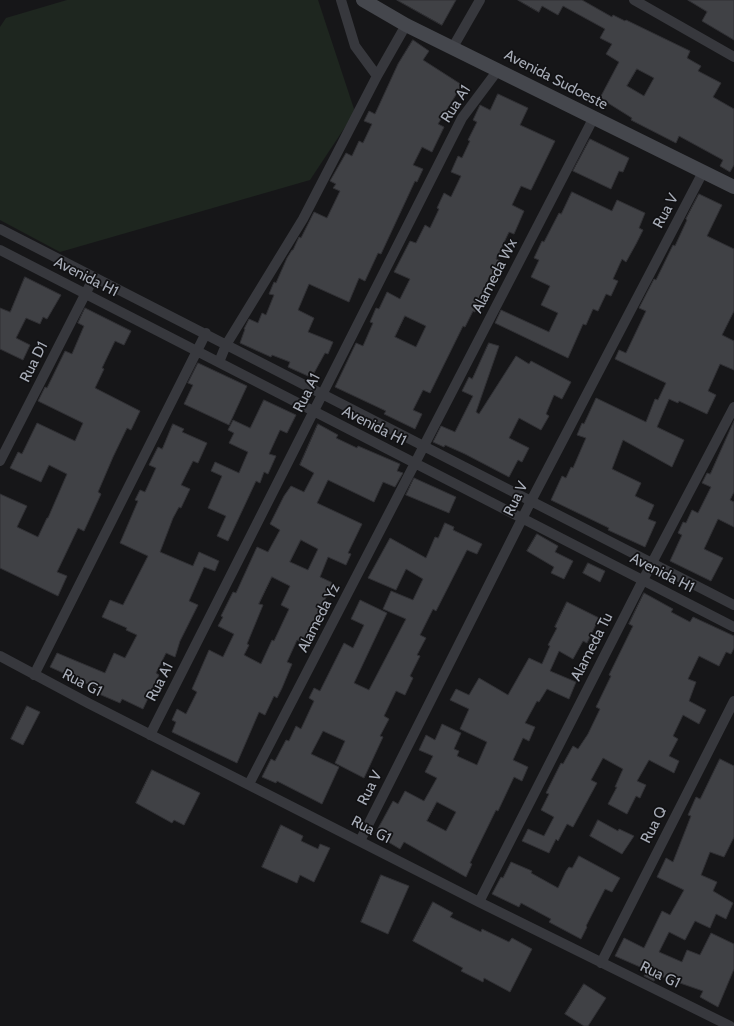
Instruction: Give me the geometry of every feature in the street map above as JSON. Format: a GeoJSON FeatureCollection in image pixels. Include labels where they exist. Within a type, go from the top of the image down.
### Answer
{"type":"FeatureCollection","features":[{"type":"Feature","properties":{"kind":"street"},"geometry":{"type":"LineString","coordinates":[[341,0],[355,46],[377,76]]}},
{"type":"Feature","properties":{"kind":"street","name":"Avenida Sudoeste"},"geometry":{"type":"LineString","coordinates":[[364,0],[406,24],[592,119],[734,188]]}},
{"type":"Feature","properties":{"kind":"street"},"geometry":{"type":"LineString","coordinates":[[453,47],[480,0]]}},
{"type":"Feature","properties":{"kind":"street"},"geometry":{"type":"LineString","coordinates":[[634,0],[734,57]]}},
{"type":"Feature","properties":{"kind":"street"},"geometry":{"type":"LineString","coordinates":[[219,362],[226,345],[303,218],[377,76],[406,24]]}},
{"type":"Feature","properties":{"kind":"street","name":"Rua A1"},"geometry":{"type":"LineString","coordinates":[[150,735],[462,118],[498,70]]}},
{"type":"Feature","properties":{"kind":"street","name":"Alameda Wx"},"geometry":{"type":"LineString","coordinates":[[416,464],[592,119]]}},
{"type":"Feature","properties":{"kind":"street","name":"Rua V"},"geometry":{"type":"LineString","coordinates":[[360,841],[531,501],[703,172]]}},
{"type":"Feature","properties":{"kind":"street","name":"Avenida H1"},"geometry":{"type":"LineString","coordinates":[[0,229],[206,333],[226,345],[323,395],[734,605]]}},
{"type":"Feature","properties":{"kind":"street","name":"Avenida H1"},"geometry":{"type":"LineString","coordinates":[[0,250],[734,627]]}},
{"type":"Feature","properties":{"kind":"street","name":"Rua D1"},"geometry":{"type":"LineString","coordinates":[[0,461],[94,277]]}},
{"type":"Feature","properties":{"kind":"street"},"geometry":{"type":"LineString","coordinates":[[34,675],[206,333]]}},
{"type":"Feature","properties":{"kind":"street","name":"Alameda Tu"},"geometry":{"type":"LineString","coordinates":[[479,902],[643,580],[734,407]]}},
{"type":"Feature","properties":{"kind":"street","name":"Alameda Yz"},"geometry":{"type":"LineString","coordinates":[[249,784],[416,464]]}},
{"type":"Feature","properties":{"kind":"street","name":"Rua G1"},"geometry":{"type":"LineString","coordinates":[[0,656],[150,735],[479,902],[730,1026]]}},
{"type":"Feature","properties":{"kind":"street","name":"Rua Q"},"geometry":{"type":"LineString","coordinates":[[601,963],[734,701]]}},
{"type":"Feature","properties":{"kind":"shaded area"},"geometry":{"type":"Polygon","coordinates":[[[67,0],[318,0],[355,112],[310,180],[60,252],[0,220],[0,27],[6,18],[67,0]]]}},
{"type":"Feature","properties":{"kind":"building"},"geometry":{"type":"Polygon","coordinates":[[[397,0],[456,0],[442,25],[397,0]]]}},
{"type":"Feature","properties":{"kind":"building"},"geometry":{"type":"Polygon","coordinates":[[[518,0],[582,0],[612,17],[613,15],[625,21],[626,20],[690,51],[687,58],[701,66],[698,71],[721,83],[713,97],[734,109],[734,165],[730,172],[720,166],[723,160],[679,136],[676,143],[631,120],[632,118],[600,98],[619,62],[606,54],[612,44],[600,38],[605,29],[563,6],[558,15],[542,6],[539,12],[518,0]],[[637,69],[627,86],[644,96],[654,78],[637,69]]]}},
{"type":"Feature","properties":{"kind":"building"},"geometry":{"type":"Polygon","coordinates":[[[688,0],[734,0],[734,40],[702,21],[707,12],[688,0]]]}},
{"type":"Feature","properties":{"kind":"building"},"geometry":{"type":"Polygon","coordinates":[[[413,40],[429,51],[423,60],[462,85],[438,124],[444,127],[432,152],[422,147],[413,165],[423,169],[417,182],[415,181],[381,254],[378,253],[365,281],[359,278],[349,302],[309,284],[298,310],[314,318],[308,332],[333,342],[328,354],[325,353],[314,373],[310,371],[308,376],[288,367],[290,362],[272,355],[271,357],[240,343],[244,329],[249,319],[258,323],[262,313],[266,315],[274,295],[269,294],[274,282],[276,283],[287,258],[293,250],[299,237],[301,238],[314,212],[327,218],[340,191],[333,188],[336,184],[330,181],[346,153],[352,156],[359,141],[363,143],[372,124],[364,121],[369,111],[375,114],[398,64],[413,40]]]}},
{"type":"Feature","properties":{"kind":"building"},"geometry":{"type":"Polygon","coordinates":[[[498,94],[528,108],[520,125],[555,141],[531,190],[521,186],[512,205],[524,211],[514,234],[509,232],[496,259],[500,261],[493,276],[490,275],[475,312],[473,311],[465,327],[463,326],[430,393],[423,390],[413,410],[422,414],[415,429],[384,414],[386,411],[335,387],[356,343],[363,346],[373,323],[370,322],[376,308],[379,309],[387,292],[400,299],[410,279],[394,272],[410,241],[416,243],[425,225],[430,228],[439,209],[437,208],[444,193],[451,197],[461,176],[451,172],[458,156],[462,158],[470,141],[468,140],[477,122],[473,120],[480,105],[490,110],[498,94]],[[405,316],[395,337],[416,347],[426,326],[405,316]]]}},
{"type":"Feature","properties":{"kind":"building"},"geometry":{"type":"Polygon","coordinates":[[[590,139],[629,158],[623,172],[619,171],[611,189],[573,171],[590,139]]]}},
{"type":"Feature","properties":{"kind":"building"},"geometry":{"type":"Polygon","coordinates":[[[572,192],[612,211],[617,200],[645,213],[639,228],[643,230],[626,262],[622,259],[613,279],[618,281],[611,296],[606,294],[598,311],[593,309],[586,325],[583,324],[568,358],[495,323],[501,310],[549,332],[558,313],[541,305],[550,286],[531,277],[539,260],[534,258],[542,241],[544,242],[572,192]]]}},
{"type":"Feature","properties":{"kind":"building"},"geometry":{"type":"Polygon","coordinates":[[[699,194],[722,205],[707,236],[734,249],[734,311],[722,335],[734,341],[734,370],[720,364],[708,391],[716,395],[707,414],[679,401],[678,403],[669,399],[657,427],[684,440],[672,467],[623,440],[612,469],[641,483],[635,496],[654,505],[648,519],[656,522],[645,547],[608,530],[609,528],[551,500],[562,476],[566,478],[571,467],[573,468],[586,438],[577,435],[582,423],[584,424],[596,398],[646,422],[655,399],[658,400],[666,383],[615,359],[619,350],[626,353],[646,311],[639,308],[654,279],[656,280],[673,245],[675,246],[687,220],[686,219],[699,194]]]}},
{"type":"Feature","properties":{"kind":"building"},"geometry":{"type":"Polygon","coordinates":[[[25,277],[61,295],[47,319],[43,317],[40,324],[26,318],[16,338],[30,345],[23,360],[0,349],[0,308],[10,312],[25,277]]]}},
{"type":"Feature","properties":{"kind":"building"},"geometry":{"type":"Polygon","coordinates":[[[85,308],[131,331],[124,345],[115,341],[102,368],[104,369],[95,388],[140,411],[131,430],[127,428],[113,457],[98,492],[101,494],[84,531],[78,528],[57,572],[67,576],[58,596],[0,568],[0,494],[27,506],[17,527],[38,537],[67,474],[49,465],[41,482],[10,468],[18,452],[22,454],[37,423],[75,441],[83,423],[38,401],[45,387],[47,388],[65,351],[72,354],[84,326],[78,323],[85,308]]]}},
{"type":"Feature","properties":{"kind":"building"},"geometry":{"type":"Polygon","coordinates":[[[489,343],[499,346],[476,412],[479,414],[516,356],[529,364],[531,361],[571,382],[562,399],[554,395],[546,414],[549,416],[541,430],[519,418],[509,438],[529,448],[522,462],[518,460],[509,477],[465,454],[445,445],[444,447],[433,442],[441,426],[455,432],[473,396],[462,391],[469,377],[472,379],[489,343]]]}},
{"type":"Feature","properties":{"kind":"building"},"geometry":{"type":"Polygon","coordinates":[[[198,363],[247,386],[229,425],[184,404],[193,385],[188,383],[198,363]]]}},
{"type":"Feature","properties":{"kind":"building"},"geometry":{"type":"Polygon","coordinates":[[[264,400],[296,415],[287,433],[280,430],[269,454],[276,456],[268,474],[264,472],[260,483],[256,481],[228,541],[217,536],[226,516],[208,508],[222,476],[211,471],[215,462],[239,473],[248,452],[229,443],[234,433],[228,430],[233,420],[250,428],[264,400]]]}},
{"type":"Feature","properties":{"kind":"building"},"geometry":{"type":"Polygon","coordinates":[[[734,421],[734,492],[730,500],[734,502],[734,527],[718,519],[704,549],[723,558],[711,581],[670,561],[682,535],[678,533],[683,522],[686,523],[692,510],[698,513],[711,487],[702,483],[707,473],[710,474],[734,421]]]}},
{"type":"Feature","properties":{"kind":"building"},"geometry":{"type":"Polygon","coordinates":[[[173,424],[184,429],[182,432],[207,443],[198,463],[193,461],[181,485],[190,489],[181,508],[179,507],[173,518],[160,552],[193,566],[199,552],[219,561],[215,571],[204,567],[189,601],[198,605],[180,641],[175,657],[166,653],[156,673],[159,675],[143,709],[122,699],[120,703],[99,694],[101,690],[50,667],[57,653],[105,673],[114,653],[125,658],[137,635],[126,630],[127,628],[102,617],[110,600],[123,605],[148,556],[120,543],[138,501],[135,500],[140,490],[145,492],[156,468],[149,465],[158,447],[162,449],[173,424]]]}},
{"type":"Feature","properties":{"kind":"building"},"geometry":{"type":"Polygon","coordinates":[[[318,424],[338,435],[336,438],[357,448],[358,446],[400,464],[397,471],[403,473],[395,487],[383,482],[374,502],[328,480],[317,503],[362,524],[348,553],[351,554],[346,565],[328,557],[320,577],[333,583],[304,643],[297,640],[287,662],[292,664],[282,688],[277,698],[274,696],[265,715],[259,712],[237,763],[172,732],[176,722],[172,720],[177,709],[186,714],[197,692],[192,689],[209,650],[223,657],[234,634],[218,626],[223,617],[221,616],[233,592],[236,593],[257,547],[268,552],[280,530],[270,524],[284,496],[291,486],[304,492],[314,473],[300,465],[318,424]],[[301,540],[290,562],[308,570],[318,549],[301,540]],[[272,577],[259,604],[263,605],[244,655],[261,664],[289,609],[281,605],[290,586],[272,577]]]}},
{"type":"Feature","properties":{"kind":"building"},"geometry":{"type":"Polygon","coordinates":[[[414,478],[456,497],[449,513],[406,495],[414,478]]]}},
{"type":"Feature","properties":{"kind":"building"},"geometry":{"type":"Polygon","coordinates":[[[445,523],[454,527],[453,530],[482,544],[477,554],[467,550],[436,611],[433,609],[420,635],[426,638],[417,655],[420,656],[410,676],[413,678],[405,695],[396,691],[384,716],[389,719],[380,736],[383,737],[364,778],[335,763],[345,741],[323,731],[311,754],[339,767],[322,804],[277,781],[276,783],[262,777],[271,759],[275,761],[286,740],[289,741],[296,726],[301,729],[314,701],[309,698],[314,688],[320,691],[344,643],[353,648],[364,625],[351,619],[360,600],[387,613],[354,683],[369,690],[406,619],[383,609],[391,591],[413,600],[423,579],[406,569],[396,590],[368,578],[390,538],[426,558],[435,537],[438,538],[445,523]]]}},
{"type":"Feature","properties":{"kind":"building"},"geometry":{"type":"Polygon","coordinates":[[[537,534],[558,546],[555,552],[573,561],[564,579],[551,573],[554,567],[527,551],[537,534]]]}},
{"type":"Feature","properties":{"kind":"building"},"geometry":{"type":"Polygon","coordinates":[[[588,563],[605,571],[600,582],[583,573],[588,563]]]}},
{"type":"Feature","properties":{"kind":"building"},"geometry":{"type":"Polygon","coordinates":[[[644,593],[673,609],[671,612],[690,622],[693,617],[734,636],[734,648],[731,654],[726,652],[719,666],[699,656],[688,679],[696,682],[689,701],[706,710],[699,724],[683,715],[673,736],[678,739],[669,756],[679,761],[674,773],[649,760],[637,781],[646,785],[640,798],[636,796],[627,814],[608,804],[617,787],[615,787],[623,769],[603,758],[591,780],[597,783],[573,827],[567,824],[558,841],[556,839],[549,853],[522,841],[528,829],[544,836],[554,817],[541,810],[549,794],[546,793],[561,763],[563,764],[573,746],[578,749],[588,734],[600,709],[596,707],[611,676],[609,675],[633,626],[629,624],[644,593]]]}},
{"type":"Feature","properties":{"kind":"building"},"geometry":{"type":"Polygon","coordinates":[[[567,602],[599,618],[587,643],[583,641],[573,659],[559,651],[550,671],[576,682],[569,699],[547,689],[539,702],[537,701],[525,723],[535,727],[529,741],[523,738],[513,760],[528,767],[522,781],[514,777],[498,811],[496,810],[470,863],[472,864],[466,877],[404,842],[400,849],[375,834],[393,801],[398,804],[405,791],[424,801],[437,778],[425,772],[433,756],[419,750],[426,735],[435,740],[442,724],[461,733],[454,749],[459,751],[457,756],[477,765],[487,742],[460,729],[469,709],[450,700],[456,689],[469,695],[479,678],[508,695],[529,658],[542,664],[550,646],[548,645],[557,628],[555,627],[567,602]],[[437,802],[427,821],[446,831],[456,812],[437,802]]]}},
{"type":"Feature","properties":{"kind":"building"},"geometry":{"type":"Polygon","coordinates":[[[27,706],[40,712],[23,745],[11,739],[27,706]]]}},
{"type":"Feature","properties":{"kind":"building"},"geometry":{"type":"Polygon","coordinates":[[[720,759],[734,766],[734,837],[724,857],[710,852],[701,875],[717,882],[713,891],[733,903],[726,919],[716,914],[710,928],[695,921],[685,940],[669,932],[659,952],[682,962],[687,950],[700,955],[711,933],[734,944],[734,969],[718,1007],[700,997],[703,991],[657,975],[654,981],[644,976],[647,970],[615,956],[624,938],[644,948],[662,911],[670,915],[684,890],[657,877],[666,858],[673,862],[691,816],[688,815],[696,797],[700,799],[720,759]]]}},
{"type":"Feature","properties":{"kind":"building"},"geometry":{"type":"Polygon","coordinates":[[[152,770],[200,793],[184,825],[174,820],[172,823],[136,803],[152,770]]]}},
{"type":"Feature","properties":{"kind":"building"},"geometry":{"type":"Polygon","coordinates":[[[598,820],[618,831],[619,829],[634,836],[622,854],[590,836],[598,820]]]}},
{"type":"Feature","properties":{"kind":"building"},"geometry":{"type":"Polygon","coordinates":[[[281,825],[303,836],[301,841],[318,849],[320,844],[330,848],[314,882],[300,875],[297,883],[262,867],[281,825]]]}},
{"type":"Feature","properties":{"kind":"building"},"geometry":{"type":"Polygon","coordinates":[[[579,856],[620,878],[612,892],[605,889],[581,939],[549,922],[551,919],[521,903],[519,907],[492,894],[501,877],[503,878],[511,862],[532,871],[531,873],[558,888],[566,871],[569,867],[572,868],[579,856]]]}},
{"type":"Feature","properties":{"kind":"building"},"geometry":{"type":"Polygon","coordinates":[[[381,875],[409,886],[388,934],[361,922],[381,875]]]}},
{"type":"Feature","properties":{"kind":"building"},"geometry":{"type":"Polygon","coordinates":[[[433,902],[453,913],[450,917],[481,932],[482,929],[509,942],[512,938],[532,949],[510,992],[484,978],[483,982],[461,971],[463,968],[413,941],[433,902]]]}},
{"type":"Feature","properties":{"kind":"building"},"geometry":{"type":"Polygon","coordinates":[[[584,984],[606,998],[588,1026],[584,1026],[565,1014],[584,984]]]}}]}
